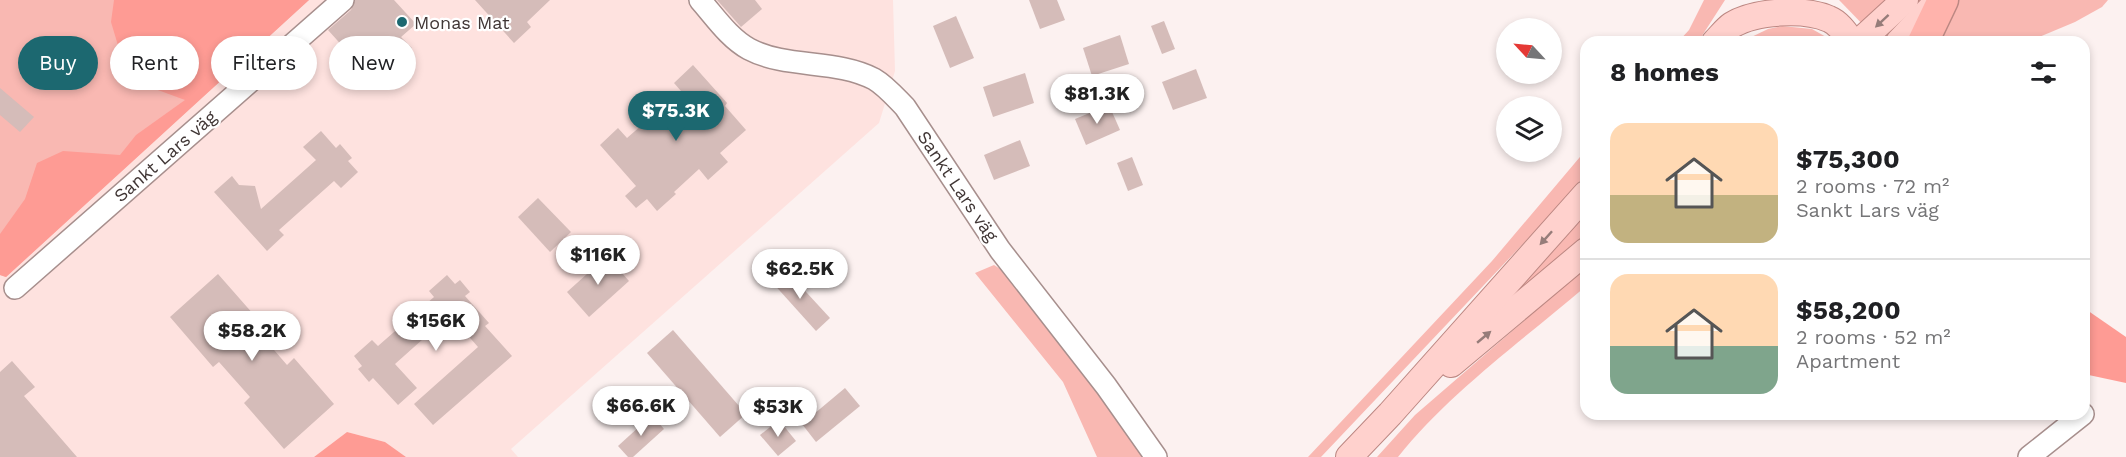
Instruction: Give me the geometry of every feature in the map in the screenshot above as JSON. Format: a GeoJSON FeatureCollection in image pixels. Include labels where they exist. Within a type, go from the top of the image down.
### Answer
{"type":"FeatureCollection","features":[{"type":"Feature","properties":{"kind":"highway"},"geometry":{"type":"LineString","coordinates":[[1926,36],[1941,0]]}},
{"type":"Feature","properties":{"kind":"main road"},"geometry":{"type":"LineString","coordinates":[[1723,34],[1743,0]]}},
{"type":"Feature","properties":{"kind":"main road"},"geometry":{"type":"LineString","coordinates":[[1866,36],[1905,0]]}},
{"type":"Feature","properties":{"kind":"main road"},"geometry":{"type":"LineString","coordinates":[[1905,36],[1941,0]]}},
{"type":"Feature","properties":{"kind":"main road"},"geometry":{"type":"LineString","coordinates":[[1723,34],[1752,18],[1821,9],[1847,36]]}},
{"type":"Feature","properties":{"kind":"main road"},"geometry":{"type":"LineString","coordinates":[[1349,457],[1580,201]]}},
{"type":"Feature","properties":{"kind":"main road"},"geometry":{"type":"LineString","coordinates":[[1390,414],[1580,256]]}},
{"type":"Feature","properties":{"kind":"street","name":"Sankt Lars väg"},"geometry":{"type":"LineString","coordinates":[[15,288],[343,0]]}},
{"type":"Feature","properties":{"kind":"street","name":"Sankt Lars väg"},"geometry":{"type":"LineString","coordinates":[[700,0],[730,34],[750,49],[791,61],[837,68],[863,75],[876,80],[905,107],[1000,250],[1106,386],[1156,457]]}},
{"type":"Feature","properties":{"kind":"street"},"geometry":{"type":"LineString","coordinates":[[2029,457],[2076,420]]}},
{"type":"Feature","properties":{"kind":"shaded area"},"geometry":{"type":"Polygon","coordinates":[[[0,0],[309,0],[270,36],[211,36],[211,90],[6,277],[0,275],[0,0]]]}},
{"type":"Feature","properties":{"kind":"shaded area"},"geometry":{"type":"Polygon","coordinates":[[[114,0],[309,0],[270,36],[211,36],[211,90],[6,277],[0,275],[0,234],[25,199],[37,163],[63,151],[120,155],[136,135],[185,100],[158,90],[199,90],[199,36],[115,36],[111,22],[114,0]]]}},
{"type":"Feature","properties":{"kind":"shaded area"},"geometry":{"type":"Polygon","coordinates":[[[309,0],[893,0],[895,71],[879,123],[511,449],[518,457],[406,457],[385,442],[347,432],[314,457],[0,457],[0,275],[6,276],[211,89],[317,90],[317,36],[269,36],[309,0]]]}},
{"type":"Feature","properties":{"kind":"shaded area"},"geometry":{"type":"Polygon","coordinates":[[[1704,0],[1725,0],[1702,36],[1684,36],[1689,30],[1704,0]]]}},
{"type":"Feature","properties":{"kind":"shaded area"},"geometry":{"type":"Polygon","coordinates":[[[1839,0],[2108,0],[2102,7],[2075,22],[2041,36],[1878,36],[1870,32],[1839,0]]]}},
{"type":"Feature","properties":{"kind":"shaded area"},"geometry":{"type":"Polygon","coordinates":[[[1782,26],[1812,29],[1824,36],[1753,36],[1782,26]]]}},
{"type":"Feature","properties":{"kind":"shaded area"},"geometry":{"type":"Polygon","coordinates":[[[1580,157],[1580,181],[1556,209],[1321,457],[1308,457],[1492,261],[1580,157]]]}},
{"type":"Feature","properties":{"kind":"shaded area"},"geometry":{"type":"Polygon","coordinates":[[[1580,214],[1580,241],[1517,295],[1512,288],[1580,214]]]}},
{"type":"Feature","properties":{"kind":"shaded area"},"geometry":{"type":"Polygon","coordinates":[[[994,265],[1005,272],[1104,398],[1144,457],[1097,457],[1063,382],[975,273],[994,265]]]}},
{"type":"Feature","properties":{"kind":"shaded area"},"geometry":{"type":"Polygon","coordinates":[[[1580,272],[1580,291],[1463,389],[1418,433],[1398,457],[1377,457],[1415,415],[1580,272]]]}},
{"type":"Feature","properties":{"kind":"shaded area"},"geometry":{"type":"Polygon","coordinates":[[[2090,312],[2126,337],[2126,383],[2090,375],[2090,312]]]}},
{"type":"Feature","properties":{"kind":"shaded area"},"geometry":{"type":"Polygon","coordinates":[[[347,432],[385,442],[406,457],[314,457],[347,432]]]}},
{"type":"Feature","properties":{"kind":"building"},"geometry":{"type":"Polygon","coordinates":[[[355,0],[394,0],[416,24],[402,36],[333,36],[328,30],[351,10],[355,0]]]}},
{"type":"Feature","properties":{"kind":"building"},"geometry":{"type":"Polygon","coordinates":[[[475,0],[550,0],[527,22],[531,27],[514,43],[475,0]]]}},
{"type":"Feature","properties":{"kind":"building"},"geometry":{"type":"Polygon","coordinates":[[[717,0],[755,0],[762,9],[741,27],[717,0]]]}},
{"type":"Feature","properties":{"kind":"building"},"geometry":{"type":"Polygon","coordinates":[[[1029,0],[1057,0],[1065,20],[1040,29],[1029,0]]]}},
{"type":"Feature","properties":{"kind":"building"},"geometry":{"type":"Polygon","coordinates":[[[956,16],[974,58],[950,68],[933,26],[956,16]]]}},
{"type":"Feature","properties":{"kind":"building"},"geometry":{"type":"Polygon","coordinates":[[[1164,21],[1175,49],[1162,54],[1151,26],[1164,21]]]}},
{"type":"Feature","properties":{"kind":"building"},"geometry":{"type":"Polygon","coordinates":[[[1120,35],[1129,64],[1092,76],[1083,48],[1120,35]]]}},
{"type":"Feature","properties":{"kind":"building"},"geometry":{"type":"Polygon","coordinates":[[[693,65],[727,103],[725,106],[746,130],[720,153],[728,162],[708,180],[699,169],[657,211],[647,199],[636,208],[625,196],[636,186],[600,145],[618,128],[627,138],[681,91],[674,83],[693,65]]]}},
{"type":"Feature","properties":{"kind":"building"},"geometry":{"type":"Polygon","coordinates":[[[1196,69],[1207,98],[1173,110],[1162,82],[1196,69]]]}},
{"type":"Feature","properties":{"kind":"building"},"geometry":{"type":"Polygon","coordinates":[[[1025,73],[1034,103],[993,117],[983,87],[1025,73]]]}},
{"type":"Feature","properties":{"kind":"building"},"geometry":{"type":"Polygon","coordinates":[[[0,88],[34,117],[20,132],[0,115],[0,88]]]}},
{"type":"Feature","properties":{"kind":"building"},"geometry":{"type":"Polygon","coordinates":[[[1109,105],[1120,130],[1086,145],[1075,119],[1109,105]]]}},
{"type":"Feature","properties":{"kind":"building"},"geometry":{"type":"Polygon","coordinates":[[[321,131],[336,148],[340,144],[352,158],[348,161],[358,172],[341,188],[334,181],[279,230],[284,235],[267,251],[214,192],[232,176],[239,185],[255,186],[261,209],[316,160],[303,147],[321,131]]]}},
{"type":"Feature","properties":{"kind":"building"},"geometry":{"type":"Polygon","coordinates":[[[1020,140],[1030,166],[994,180],[984,155],[1020,140]]]}},
{"type":"Feature","properties":{"kind":"building"},"geometry":{"type":"Polygon","coordinates":[[[1132,157],[1143,185],[1128,191],[1117,163],[1132,157]]]}},
{"type":"Feature","properties":{"kind":"building"},"geometry":{"type":"Polygon","coordinates":[[[538,198],[571,232],[550,252],[518,217],[538,198]]]}},
{"type":"Feature","properties":{"kind":"building"},"geometry":{"type":"Polygon","coordinates":[[[607,256],[629,281],[589,317],[567,292],[607,256]]]}},
{"type":"Feature","properties":{"kind":"building"},"geometry":{"type":"Polygon","coordinates":[[[784,268],[830,318],[816,331],[771,281],[784,268]]]}},
{"type":"Feature","properties":{"kind":"building"},"geometry":{"type":"Polygon","coordinates":[[[218,274],[262,324],[256,329],[287,365],[294,358],[334,404],[284,449],[244,403],[250,397],[219,362],[213,367],[170,317],[218,274]]]}},
{"type":"Feature","properties":{"kind":"building"},"geometry":{"type":"Polygon","coordinates":[[[447,275],[455,284],[460,280],[470,292],[465,296],[489,323],[485,326],[512,356],[433,425],[414,404],[478,347],[450,315],[395,364],[417,388],[398,405],[373,378],[369,382],[358,369],[362,366],[354,356],[372,340],[378,346],[434,297],[429,291],[447,275]]]}},
{"type":"Feature","properties":{"kind":"building"},"geometry":{"type":"Polygon","coordinates":[[[673,330],[746,414],[720,437],[647,353],[673,330]]]}},
{"type":"Feature","properties":{"kind":"building"},"geometry":{"type":"Polygon","coordinates":[[[12,361],[35,387],[24,396],[77,457],[0,457],[0,372],[12,361]]]}},
{"type":"Feature","properties":{"kind":"building"},"geometry":{"type":"Polygon","coordinates":[[[845,388],[860,406],[816,442],[802,424],[845,388]]]}},
{"type":"Feature","properties":{"kind":"building"},"geometry":{"type":"Polygon","coordinates":[[[652,415],[664,429],[633,457],[628,457],[618,446],[652,415]]]}},
{"type":"Feature","properties":{"kind":"building"},"geometry":{"type":"Polygon","coordinates":[[[779,420],[796,441],[778,456],[760,435],[779,420]]]}},
{"type":"Feature","properties":{"kind":"place","name":"Monas Mat"},"geometry":{"type":"Point","coordinates":[402,22]}}]}
